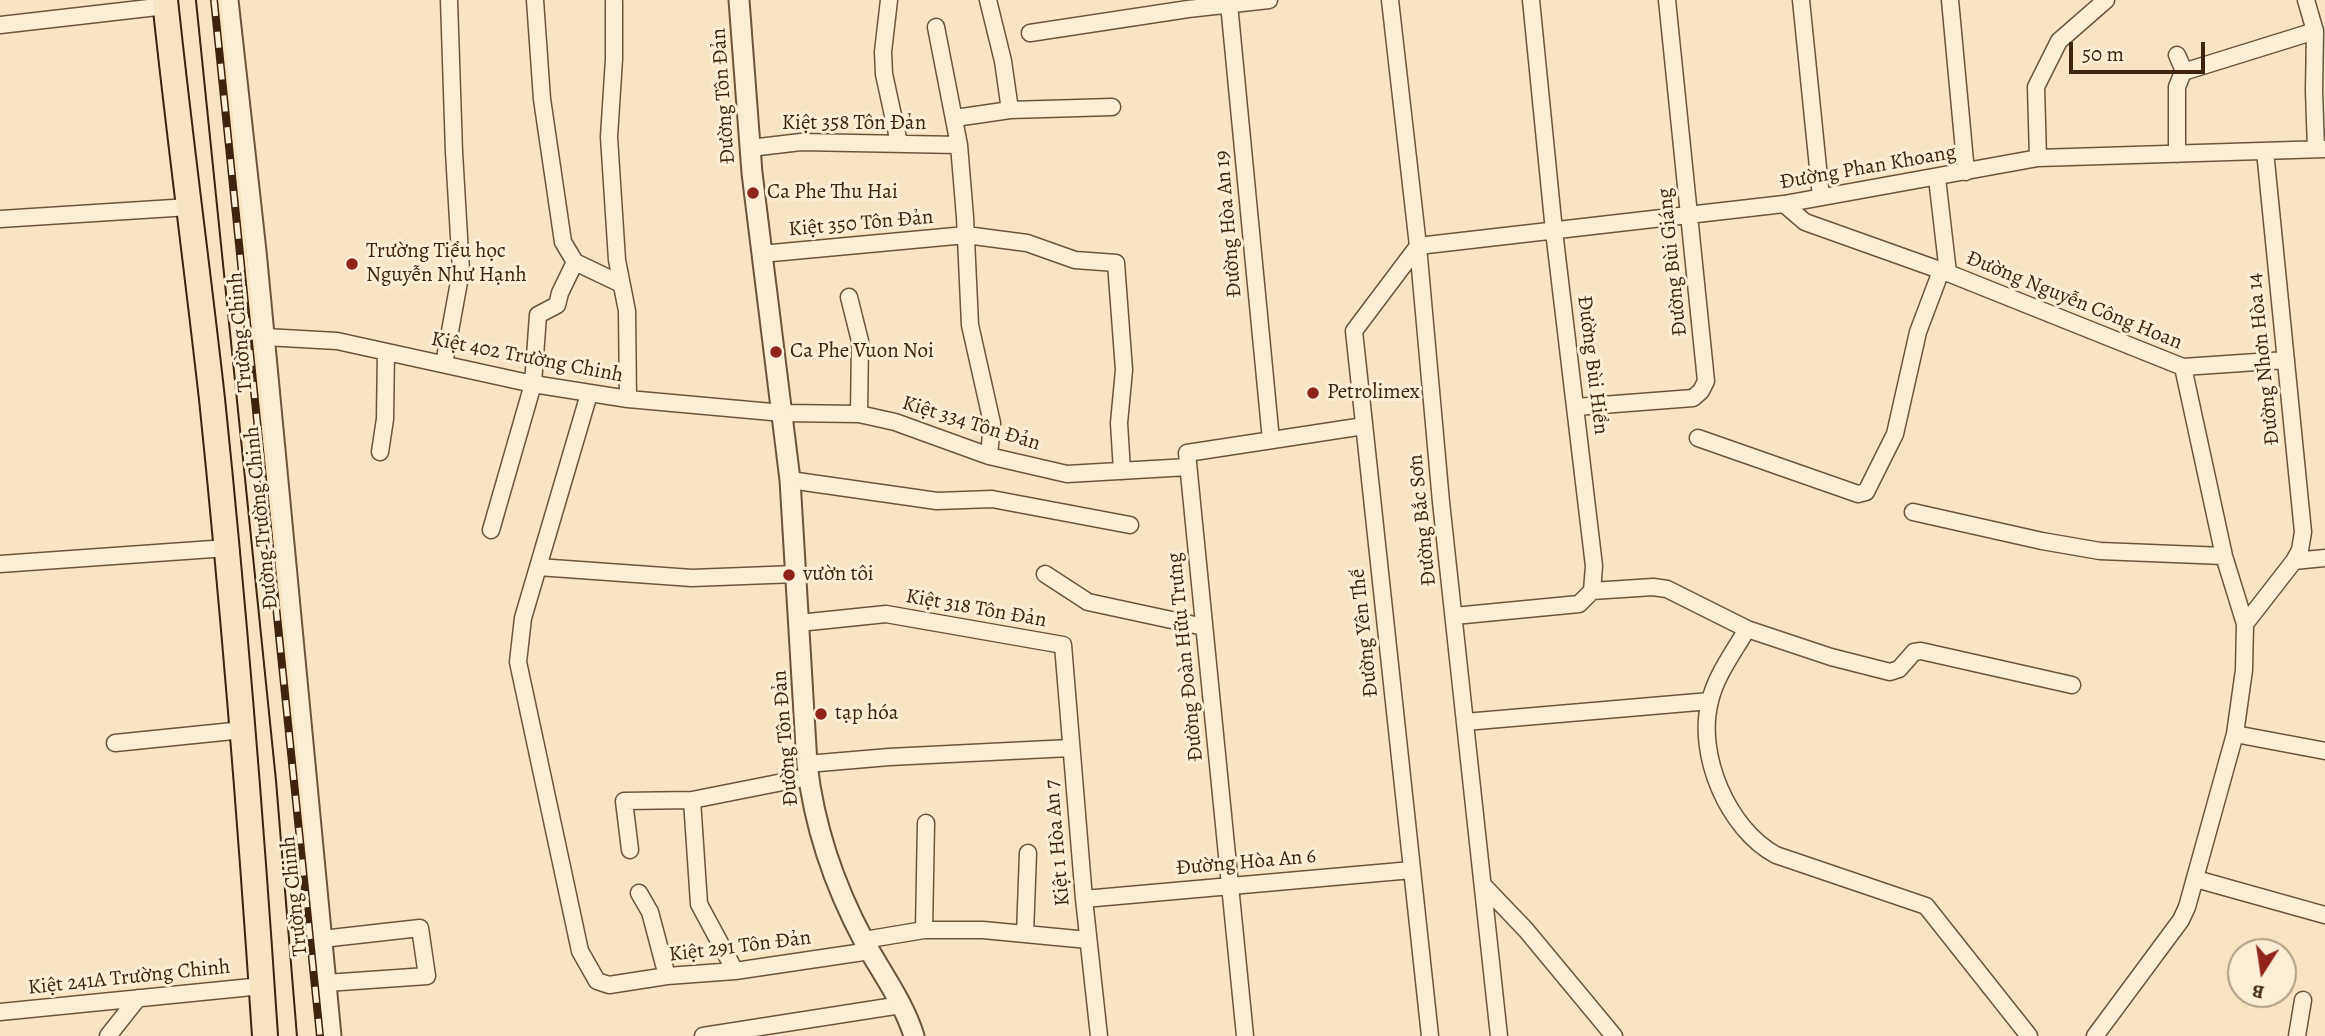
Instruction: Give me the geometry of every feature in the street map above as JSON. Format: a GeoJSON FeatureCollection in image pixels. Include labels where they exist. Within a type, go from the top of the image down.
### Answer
{"type":"FeatureCollection","features":[{"type":"Feature","properties":{"kind":"highway","name":"Đường Trường Chinh"},"geometry":{"type":"LineString","coordinates":[[209,0],[289,780],[310,1036]]}},
{"type":"Feature","properties":{"kind":"highway","name":"Đường Trường Chinh"},"geometry":{"type":"LineString","coordinates":[[165,3],[227,548],[248,783],[265,1036]]}},
{"type":"Feature","properties":{"kind":"highway"},"geometry":{"type":"LineString","coordinates":[[248,783],[289,780]]}},
{"type":"Feature","properties":{"kind":"street","name":"Trường Chinh"},"geometry":{"type":"LineString","coordinates":[[228,0],[265,337],[331,1036]]}},
{"type":"Feature","properties":{"kind":"street"},"geometry":{"type":"LineString","coordinates":[[444,364],[461,271],[449,0]]}},
{"type":"Feature","properties":{"kind":"street"},"geometry":{"type":"LineString","coordinates":[[535,0],[542,99],[563,242],[575,262],[621,284]]}},
{"type":"Feature","properties":{"kind":"street","name":"Đường Tôn Đản"},"geometry":{"type":"LineString","coordinates":[[739,0],[761,254],[790,480],[808,770],[816,815],[833,870],[867,945],[901,1005],[914,1036]]}},
{"type":"Feature","properties":{"kind":"street"},"geometry":{"type":"LineString","coordinates":[[889,0],[883,52],[884,74],[899,144]]}},
{"type":"Feature","properties":{"kind":"street"},"geometry":{"type":"LineString","coordinates":[[988,0],[1003,61],[1010,110]]}},
{"type":"Feature","properties":{"kind":"street"},"geometry":{"type":"LineString","coordinates":[[1030,33],[1187,4],[1269,0]]}},
{"type":"Feature","properties":{"kind":"street","name":"Đường Bắc Sơn"},"geometry":{"type":"LineString","coordinates":[[1390,0],[1419,246],[1454,616],[1499,1036]]}},
{"type":"Feature","properties":{"kind":"street","name":"Đường Bùi Hiển"},"geometry":{"type":"LineString","coordinates":[[1531,0],[1554,231],[1594,566],[1592,591]]}},
{"type":"Feature","properties":{"kind":"street","name":"Đường Bùi Giáng"},"geometry":{"type":"LineString","coordinates":[[1576,407],[1693,398],[1701,391],[1706,381],[1667,0]]}},
{"type":"Feature","properties":{"kind":"street"},"geometry":{"type":"LineString","coordinates":[[1801,0],[1821,197]]}},
{"type":"Feature","properties":{"kind":"street"},"geometry":{"type":"LineString","coordinates":[[1950,0],[1966,172]]}},
{"type":"Feature","properties":{"kind":"street"},"geometry":{"type":"LineString","coordinates":[[2038,158],[2036,87],[2059,41],[2106,0]]}},
{"type":"Feature","properties":{"kind":"street"},"geometry":{"type":"LineString","coordinates":[[2306,0],[2315,31],[2314,91],[2320,149]]}},
{"type":"Feature","properties":{"kind":"street"},"geometry":{"type":"LineString","coordinates":[[614,2],[614,59],[609,137],[617,260],[626,311],[628,399]]}},
{"type":"Feature","properties":{"kind":"street"},"geometry":{"type":"LineString","coordinates":[[0,25],[165,3]]}},
{"type":"Feature","properties":{"kind":"street","name":"Đường Hòa An 19"},"geometry":{"type":"LineString","coordinates":[[1229,4],[1271,440]]}},
{"type":"Feature","properties":{"kind":"street"},"geometry":{"type":"LineString","coordinates":[[936,27],[959,145],[970,325],[992,423],[989,456]]}},
{"type":"Feature","properties":{"kind":"street"},"geometry":{"type":"LineString","coordinates":[[2184,71],[2315,31]]}},
{"type":"Feature","properties":{"kind":"street"},"geometry":{"type":"LineString","coordinates":[[2177,55],[2184,71],[2177,87],[2177,155]]}},
{"type":"Feature","properties":{"kind":"street"},"geometry":{"type":"LineString","coordinates":[[955,118],[1010,110],[1112,107]]}},
{"type":"Feature","properties":{"kind":"street","name":"Kiệt 358 Tôn Đản"},"geometry":{"type":"LineString","coordinates":[[750,148],[801,142],[959,145]]}},
{"type":"Feature","properties":{"kind":"street","name":"Đường Phan Khoang"},"geometry":{"type":"LineString","coordinates":[[1419,246],[1784,204],[2038,158],[2320,149]]}},
{"type":"Feature","properties":{"kind":"street","name":"Đường Nhơn Hòa 14"},"geometry":{"type":"LineString","coordinates":[[2265,151],[2303,532],[2300,550],[2294,561]]}},
{"type":"Feature","properties":{"kind":"street"},"geometry":{"type":"LineString","coordinates":[[1698,438],[1858,494],[1866,492],[1895,434],[1918,332],[1944,272],[1937,178]]}},
{"type":"Feature","properties":{"kind":"street","name":"Đường Nguyễn Công Hoan"},"geometry":{"type":"LineString","coordinates":[[1784,204],[1805,222],[1944,272],[2183,367],[2224,556],[2245,624],[2244,670],[2235,734],[2196,878],[2181,920],[2095,1036]]}},
{"type":"Feature","properties":{"kind":"street"},"geometry":{"type":"LineString","coordinates":[[0,219],[189,207]]}},
{"type":"Feature","properties":{"kind":"street"},"geometry":{"type":"LineString","coordinates":[[966,235],[1027,243],[1075,260],[1116,263],[1124,370],[1119,423],[1122,471]]}},
{"type":"Feature","properties":{"kind":"street","name":"Kiệt 350 Tôn Đản"},"geometry":{"type":"LineString","coordinates":[[761,254],[966,235]]}},
{"type":"Feature","properties":{"kind":"street","name":"Đường Yên Thế"},"geometry":{"type":"LineString","coordinates":[[1419,246],[1354,331],[1430,1036]]}},
{"type":"Feature","properties":{"kind":"street"},"geometry":{"type":"LineString","coordinates":[[491,530],[533,384],[538,315],[557,305],[575,262]]}},
{"type":"Feature","properties":{"kind":"street"},"geometry":{"type":"LineString","coordinates":[[849,297],[860,341],[859,414]]}},
{"type":"Feature","properties":{"kind":"street","name":"Kiệt 402 Trường Chinh"},"geometry":{"type":"LineString","coordinates":[[265,337],[337,341],[589,394],[783,413]]}},
{"type":"Feature","properties":{"kind":"street"},"geometry":{"type":"LineString","coordinates":[[380,452],[385,419],[386,352]]}},
{"type":"Feature","properties":{"kind":"street"},"geometry":{"type":"LineString","coordinates":[[2183,367],[2286,360]]}},
{"type":"Feature","properties":{"kind":"street"},"geometry":{"type":"LineString","coordinates":[[589,394],[538,567],[692,578],[796,574]]}},
{"type":"Feature","properties":{"kind":"street","name":"Kiệt 334 Tôn Đản"},"geometry":{"type":"LineString","coordinates":[[783,413],[859,414],[895,422],[989,456],[1067,474],[1188,467]]}},
{"type":"Feature","properties":{"kind":"street"},"geometry":{"type":"LineString","coordinates":[[1188,467],[1187,453],[1364,426]]}},
{"type":"Feature","properties":{"kind":"street","name":"Đường Đoàn Hữu Trưng"},"geometry":{"type":"LineString","coordinates":[[1188,467],[1245,1036]]}},
{"type":"Feature","properties":{"kind":"street"},"geometry":{"type":"LineString","coordinates":[[790,480],[936,501],[992,499],[1130,525]]}},
{"type":"Feature","properties":{"kind":"street"},"geometry":{"type":"LineString","coordinates":[[1913,512],[2100,551],[2224,556]]}},
{"type":"Feature","properties":{"kind":"street"},"geometry":{"type":"LineString","coordinates":[[0,564],[227,548]]}},
{"type":"Feature","properties":{"kind":"street"},"geometry":{"type":"LineString","coordinates":[[2245,624],[2294,561],[2325,558]]}},
{"type":"Feature","properties":{"kind":"street","name":"Kiệt 291 Tôn Đản"},"geometry":{"type":"LineString","coordinates":[[538,567],[523,618],[518,663],[580,951],[597,981],[609,985],[667,976],[735,971],[867,945],[924,930],[983,930],[1088,940]]}},
{"type":"Feature","properties":{"kind":"street"},"geometry":{"type":"LineString","coordinates":[[1045,574],[1088,602],[1204,627]]}},
{"type":"Feature","properties":{"kind":"street"},"geometry":{"type":"LineString","coordinates":[[1454,616],[1579,604],[1592,591],[1661,587],[1747,629],[1831,657],[1890,672],[1899,669],[1909,656],[1921,651],[2071,685]]}},
{"type":"Feature","properties":{"kind":"street","name":"Kiệt 318 Tôn Đản"},"geometry":{"type":"LineString","coordinates":[[799,622],[886,614],[1063,645]]}},
{"type":"Feature","properties":{"kind":"street"},"geometry":{"type":"LineString","coordinates":[[1747,629],[1714,686],[1707,725],[1712,765],[1719,786],[1728,806],[1748,835],[1776,855],[1926,906],[2029,1036]]}},
{"type":"Feature","properties":{"kind":"street","name":"Kiệt 1 Hòa An 7"},"geometry":{"type":"LineString","coordinates":[[1063,645],[1070,748],[1099,1036]]}},
{"type":"Feature","properties":{"kind":"street"},"geometry":{"type":"LineString","coordinates":[[1465,722],[1710,701]]}},
{"type":"Feature","properties":{"kind":"street"},"geometry":{"type":"LineString","coordinates":[[114,743],[243,730]]}},
{"type":"Feature","properties":{"kind":"street"},"geometry":{"type":"LineString","coordinates":[[2235,734],[2325,751]]}},
{"type":"Feature","properties":{"kind":"street"},"geometry":{"type":"LineString","coordinates":[[630,850],[624,802],[692,800],[808,770],[889,757],[1070,748]]}},
{"type":"Feature","properties":{"kind":"street"},"geometry":{"type":"LineString","coordinates":[[692,800],[699,904],[735,971]]}},
{"type":"Feature","properties":{"kind":"street"},"geometry":{"type":"LineString","coordinates":[[924,930],[926,823]]}},
{"type":"Feature","properties":{"kind":"street"},"geometry":{"type":"LineString","coordinates":[[1025,934],[1028,853]]}},
{"type":"Feature","properties":{"kind":"street","name":"Đường Hòa An 6"},"geometry":{"type":"LineString","coordinates":[[1084,899],[1412,870]]}},
{"type":"Feature","properties":{"kind":"street"},"geometry":{"type":"LineString","coordinates":[[2196,878],[2325,915]]}},
{"type":"Feature","properties":{"kind":"street"},"geometry":{"type":"LineString","coordinates":[[1483,885],[1526,930],[1615,1036]]}},
{"type":"Feature","properties":{"kind":"street"},"geometry":{"type":"LineString","coordinates":[[639,892],[650,912],[667,976]]}},
{"type":"Feature","properties":{"kind":"street"},"geometry":{"type":"LineString","coordinates":[[322,939],[420,928],[428,976],[326,983]]}},
{"type":"Feature","properties":{"kind":"street","name":"Kiệt 241A Trường Chinh"},"geometry":{"type":"LineString","coordinates":[[0,1012],[262,986]]}},
{"type":"Feature","properties":{"kind":"street"},"geometry":{"type":"LineString","coordinates":[[108,1036],[138,998]]}},
{"type":"Feature","properties":{"kind":"street"},"geometry":{"type":"LineString","coordinates":[[2297,1036],[2303,1000]]}},
{"type":"Feature","properties":{"kind":"street"},"geometry":{"type":"LineString","coordinates":[[703,1036],[901,1005]]}},
{"type":"Feature","properties":{"kind":"railway"},"geometry":{"type":"LineString","coordinates":[[214,0],[320,1036]]}},
{"type":"Feature","properties":{"kind":"place","name":"Ca Phe Thu Hai"},"geometry":{"type":"Point","coordinates":[753,193]}},
{"type":"Feature","properties":{"kind":"place","name":"Trường Tiểu học Nguyễn Như Hạnh"},"geometry":{"type":"Point","coordinates":[352,264]}},
{"type":"Feature","properties":{"kind":"place","name":"Ca Phe Vuon Noi"},"geometry":{"type":"Point","coordinates":[776,352]}},
{"type":"Feature","properties":{"kind":"place","name":"Petrolimex"},"geometry":{"type":"Point","coordinates":[1313,393]}},
{"type":"Feature","properties":{"kind":"place","name":"vườn tôi"},"geometry":{"type":"Point","coordinates":[789,575]}},
{"type":"Feature","properties":{"kind":"place","name":"tạp hóa"},"geometry":{"type":"Point","coordinates":[821,714]}}]}
